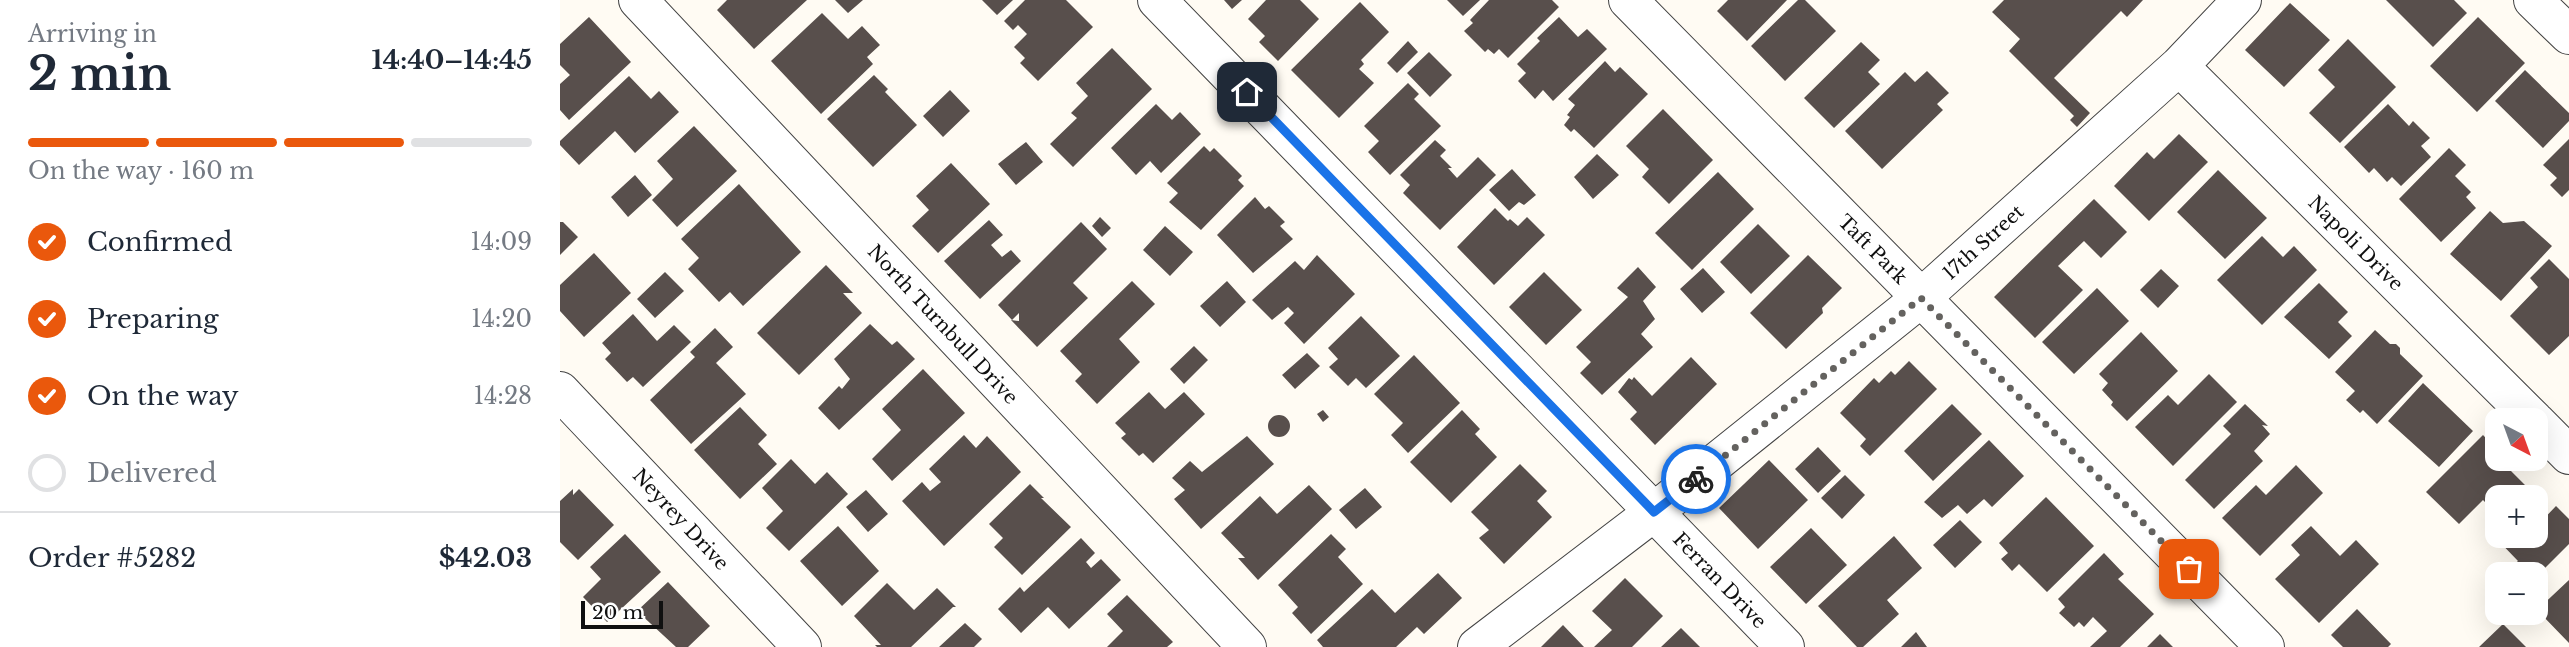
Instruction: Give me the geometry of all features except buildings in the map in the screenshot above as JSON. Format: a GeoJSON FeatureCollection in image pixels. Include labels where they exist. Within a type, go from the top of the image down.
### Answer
{"type":"FeatureCollection","features":[{"type":"Feature","properties":{"kind":"street","name":"North Turnbull Drive"},"geometry":{"type":"LineString","coordinates":[[638,0],[1247,647]]}},
{"type":"Feature","properties":{"kind":"street","name":"Ferran Drive"},"geometry":{"type":"LineString","coordinates":[[1157,0],[1785,647]]}},
{"type":"Feature","properties":{"kind":"street","name":"Taft Park"},"geometry":{"type":"LineString","coordinates":[[1628,0],[2265,647]]}},
{"type":"Feature","properties":{"kind":"street","name":"17th Street"},"geometry":{"type":"LineString","coordinates":[[1477,647],[1654,512],[1921,298],[2179,66],[2242,0]]}},
{"type":"Feature","properties":{"kind":"street"},"geometry":{"type":"LineString","coordinates":[[2533,0],[2569,35]]}},
{"type":"Feature","properties":{"kind":"street","name":"Napoli Drive"},"geometry":{"type":"LineString","coordinates":[[2179,66],[2522,408]]}},
{"type":"Feature","properties":{"kind":"street","name":"Neyrey Drive"},"geometry":{"type":"LineString","coordinates":[[560,391],[790,643]]}},
{"type":"Feature","properties":{"kind":"street","name":"Napoli Drive"},"geometry":{"type":"LineString","coordinates":[[2548,434],[2569,455]]}},
{"type":"Feature","properties":{"kind":"way so far"},"geometry":{"type":"LineString","coordinates":[[1696,479],[1921,298],[2189,569]]}},
{"type":"Feature","properties":{"kind":"route"},"geometry":{"type":"LineString","coordinates":[[1247,92],[1654,512],[1696,479]]}}]}
